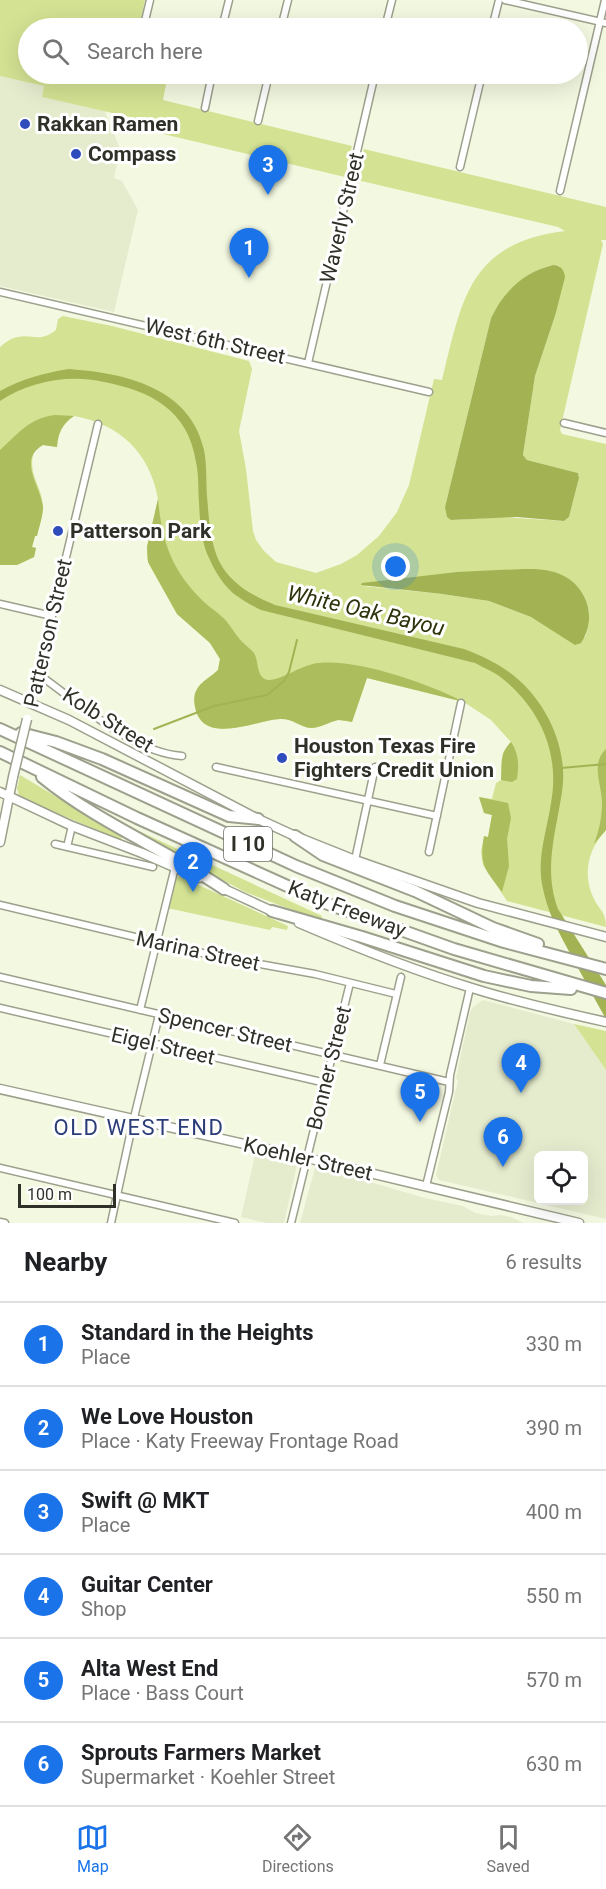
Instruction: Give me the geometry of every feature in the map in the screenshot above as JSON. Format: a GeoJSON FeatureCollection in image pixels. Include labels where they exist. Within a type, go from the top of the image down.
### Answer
{"type":"FeatureCollection","features":[{"type":"Feature","properties":{"kind":"highway"},"geometry":{"type":"LineString","coordinates":[[0,729],[56,742],[102,759],[229,816],[258,819]]}},
{"type":"Feature","properties":{"kind":"highway","name":"Katy Freeway"},"geometry":{"type":"LineString","coordinates":[[0,729],[318,876],[395,906],[504,942],[606,969]]}},
{"type":"Feature","properties":{"kind":"highway","name":"Katy Freeway"},"geometry":{"type":"LineString","coordinates":[[0,752],[128,814],[325,903],[454,949],[601,992]]}},
{"type":"Feature","properties":{"kind":"highway"},"geometry":{"type":"LineString","coordinates":[[25,763],[64,795],[144,843],[194,869],[224,889]]}},
{"type":"Feature","properties":{"kind":"highway"},"geometry":{"type":"LineString","coordinates":[[295,836],[323,855],[415,891],[493,928],[606,969]]}},
{"type":"Feature","properties":{"kind":"highway"},"geometry":{"type":"LineString","coordinates":[[272,911],[484,976],[531,986],[601,992]]}},
{"type":"Feature","properties":{"kind":"main road"},"geometry":{"type":"LineString","coordinates":[[0,690],[69,720],[295,836],[355,860],[478,903],[606,937]]}},
{"type":"Feature","properties":{"kind":"main road","name":"Patterson Street"},"geometry":{"type":"LineString","coordinates":[[0,842],[31,703]]}},
{"type":"Feature","properties":{"kind":"main road"},"geometry":{"type":"LineString","coordinates":[[0,792],[72,826],[142,853],[272,911],[405,966],[470,988],[606,1022]]}},
{"type":"Feature","properties":{"kind":"main road","name":"Koehler Street"},"geometry":{"type":"LineString","coordinates":[[0,1089],[308,1158],[579,1223]]}},
{"type":"Feature","properties":{"kind":"street"},"geometry":{"type":"LineString","coordinates":[[146,18],[150,0]]}},
{"type":"Feature","properties":{"kind":"street"},"geometry":{"type":"LineString","coordinates":[[224,18],[229,0]]}},
{"type":"Feature","properties":{"kind":"street"},"geometry":{"type":"LineString","coordinates":[[284,18],[288,0]]}},
{"type":"Feature","properties":{"kind":"street"},"geometry":{"type":"LineString","coordinates":[[388,18],[392,0]]}},
{"type":"Feature","properties":{"kind":"street"},"geometry":{"type":"LineString","coordinates":[[494,18],[499,0]]}},
{"type":"Feature","properties":{"kind":"street"},"geometry":{"type":"LineString","coordinates":[[506,0],[585,18]]}},
{"type":"Feature","properties":{"kind":"street"},"geometry":{"type":"LineString","coordinates":[[588,81],[603,22],[605,0]]}},
{"type":"Feature","properties":{"kind":"street"},"geometry":{"type":"LineString","coordinates":[[588,19],[603,22]]}},
{"type":"Feature","properties":{"kind":"street"},"geometry":{"type":"LineString","coordinates":[[205,108],[210,84]]}},
{"type":"Feature","properties":{"kind":"street"},"geometry":{"type":"LineString","coordinates":[[258,121],[267,84]]}},
{"type":"Feature","properties":{"kind":"street","name":"Waverly Street"},"geometry":{"type":"LineString","coordinates":[[308,363],[373,84]]}},
{"type":"Feature","properties":{"kind":"street"},"geometry":{"type":"LineString","coordinates":[[460,167],[480,84]]}},
{"type":"Feature","properties":{"kind":"street"},"geometry":{"type":"LineString","coordinates":[[560,191],[587,84]]}},
{"type":"Feature","properties":{"kind":"street","name":"West 6th Street"},"geometry":{"type":"LineString","coordinates":[[0,292],[429,392]]}},
{"type":"Feature","properties":{"kind":"street"},"geometry":{"type":"LineString","coordinates":[[564,423],[606,433]]}},
{"type":"Feature","properties":{"kind":"street","name":"Patterson Street"},"geometry":{"type":"LineString","coordinates":[[31,703],[98,424]]}},
{"type":"Feature","properties":{"kind":"street"},"geometry":{"type":"LineString","coordinates":[[0,604],[52,616]]}},
{"type":"Feature","properties":{"kind":"street","name":"Kolb Street"},"geometry":{"type":"LineString","coordinates":[[38,674],[111,727],[137,742],[162,754],[182,756]]}},
{"type":"Feature","properties":{"kind":"street"},"geometry":{"type":"LineString","coordinates":[[429,852],[461,703]]}},
{"type":"Feature","properties":{"kind":"street"},"geometry":{"type":"LineString","coordinates":[[216,767],[436,816]]}},
{"type":"Feature","properties":{"kind":"street"},"geometry":{"type":"LineString","coordinates":[[355,860],[375,767]]}},
{"type":"Feature","properties":{"kind":"street"},"geometry":{"type":"LineString","coordinates":[[67,847],[72,826]]}},
{"type":"Feature","properties":{"kind":"street"},"geometry":{"type":"LineString","coordinates":[[55,844],[153,867]]}},
{"type":"Feature","properties":{"kind":"street"},"geometry":{"type":"LineString","coordinates":[[140,1010],[175,867]]}},
{"type":"Feature","properties":{"kind":"street","name":"Marina Street"},"geometry":{"type":"LineString","coordinates":[[0,905],[215,956],[350,982],[396,994]]}},
{"type":"Feature","properties":{"kind":"street","name":"Spencer Street"},"geometry":{"type":"LineString","coordinates":[[0,977],[449,1082]]}},
{"type":"Feature","properties":{"kind":"street"},"geometry":{"type":"LineString","coordinates":[[380,1065],[401,977]]}},
{"type":"Feature","properties":{"kind":"street","name":"Bonner Street"},"geometry":{"type":"LineString","coordinates":[[291,1223],[350,982]]}},
{"type":"Feature","properties":{"kind":"street"},"geometry":{"type":"LineString","coordinates":[[426,1186],[449,1092],[449,1082],[470,988]]}},
{"type":"Feature","properties":{"kind":"street","name":"Eigel Street"},"geometry":{"type":"LineString","coordinates":[[0,1008],[326,1083]]}},
{"type":"Feature","properties":{"kind":"street"},"geometry":{"type":"LineString","coordinates":[[111,1223],[159,1015]]}},
{"type":"Feature","properties":{"kind":"street"},"geometry":{"type":"LineString","coordinates":[[0,1168],[235,1223]]}},
{"type":"Feature","properties":{"kind":"street"},"geometry":{"type":"LineString","coordinates":[[0,1222],[5,1223]]}},
{"type":"Feature","properties":{"kind":"shaded area"},"geometry":{"type":"Polygon","coordinates":[[[0,0],[145,0],[141,18],[18,18],[18,80],[0,76],[0,0]]]}},
{"type":"Feature","properties":{"kind":"shaded area"},"geometry":{"type":"Polygon","coordinates":[[[0,76],[18,80],[18,84],[45,86],[42,97],[105,111],[120,149],[114,178],[122,181],[138,210],[114,312],[0,286],[0,76]]]}},
{"type":"Feature","properties":{"kind":"shaded area"},"geometry":{"type":"Polygon","coordinates":[[[35,84],[166,84],[163,100],[352,146],[345,177],[159,133],[161,124],[42,97],[44,86],[35,84]]]}},
{"type":"Feature","properties":{"kind":"shaded area"},"geometry":{"type":"Polygon","coordinates":[[[364,149],[606,207],[606,240],[601,240],[603,244],[560,430],[562,434],[606,444],[606,830],[591,854],[588,881],[594,899],[604,915],[606,927],[507,901],[483,865],[481,852],[484,836],[488,837],[492,815],[484,813],[479,797],[492,799],[496,783],[501,780],[503,753],[511,742],[491,720],[464,702],[367,678],[352,722],[338,720],[311,728],[280,719],[221,729],[210,727],[202,721],[194,703],[196,690],[218,670],[220,659],[210,643],[177,614],[150,566],[147,547],[158,499],[148,468],[130,443],[119,434],[90,420],[74,416],[61,429],[57,447],[43,445],[34,450],[32,467],[43,507],[42,518],[32,547],[36,548],[34,557],[17,565],[0,565],[0,347],[15,338],[41,337],[50,334],[56,330],[58,319],[63,316],[112,326],[249,361],[252,369],[239,431],[253,531],[264,551],[276,562],[316,573],[341,564],[357,555],[379,536],[397,512],[409,485],[434,379],[442,380],[456,324],[464,300],[475,280],[489,262],[508,248],[533,238],[565,231],[558,227],[357,180],[364,149]],[[560,266],[542,268],[516,284],[502,299],[491,318],[445,507],[455,520],[502,517],[564,521],[569,517],[579,478],[578,473],[527,460],[523,455],[535,376],[555,316],[560,266]],[[550,571],[363,586],[489,601],[531,617],[562,635],[585,637],[589,615],[584,596],[571,581],[550,571]]]}},
{"type":"Feature","properties":{"kind":"shaded area"},"geometry":{"type":"Polygon","coordinates":[[[553,265],[561,268],[565,277],[535,376],[523,455],[527,460],[578,473],[579,478],[569,517],[564,521],[517,517],[451,520],[447,517],[445,507],[491,318],[502,299],[516,284],[533,272],[553,265]]]}},
{"type":"Feature","properties":{"kind":"shaded area"},"geometry":{"type":"Polygon","coordinates":[[[69,369],[111,374],[152,387],[185,411],[196,429],[204,450],[210,524],[215,552],[228,575],[246,590],[275,605],[464,649],[504,668],[533,695],[552,725],[562,758],[562,792],[551,865],[554,894],[558,909],[606,985],[606,1019],[557,929],[544,894],[541,864],[551,803],[553,767],[545,734],[528,705],[500,677],[475,663],[261,610],[237,596],[221,580],[207,553],[199,510],[198,472],[192,444],[176,416],[165,406],[137,391],[121,386],[77,379],[37,384],[0,401],[0,391],[8,387],[33,377],[69,369]]]}},
{"type":"Feature","properties":{"kind":"shaded area"},"geometry":{"type":"Polygon","coordinates":[[[55,415],[74,416],[61,429],[57,447],[43,445],[35,451],[32,458],[32,474],[43,507],[42,518],[32,547],[36,548],[34,557],[17,565],[0,565],[0,450],[31,423],[55,415]]]}},
{"type":"Feature","properties":{"kind":"shaded area"},"geometry":{"type":"Polygon","coordinates":[[[158,499],[165,540],[181,575],[254,653],[264,679],[273,680],[312,664],[354,665],[393,674],[464,702],[367,678],[352,722],[338,720],[311,728],[280,719],[234,728],[211,727],[202,721],[194,703],[196,690],[218,670],[220,659],[210,643],[177,614],[148,562],[147,547],[158,499]]]}},
{"type":"Feature","properties":{"kind":"shaded area"},"geometry":{"type":"Polygon","coordinates":[[[531,569],[562,575],[580,589],[589,609],[587,632],[581,643],[575,645],[531,617],[489,601],[361,585],[362,583],[457,572],[531,569]]]}},
{"type":"Feature","properties":{"kind":"shaded area"},"geometry":{"type":"Polygon","coordinates":[[[511,742],[516,751],[518,764],[517,779],[512,782],[501,780],[503,755],[511,742]]]}},
{"type":"Feature","properties":{"kind":"shaded area"},"geometry":{"type":"Polygon","coordinates":[[[606,749],[606,830],[594,844],[602,808],[598,768],[601,755],[606,749]]]}},
{"type":"Feature","properties":{"kind":"shaded area"},"geometry":{"type":"Polygon","coordinates":[[[20,775],[122,836],[121,840],[20,798],[17,789],[20,775]]]}},
{"type":"Feature","properties":{"kind":"shaded area"},"geometry":{"type":"Polygon","coordinates":[[[479,797],[508,803],[511,818],[507,839],[509,866],[502,892],[483,861],[484,836],[488,837],[492,815],[484,813],[479,797]]]}},
{"type":"Feature","properties":{"kind":"shaded area"},"geometry":{"type":"Polygon","coordinates":[[[141,832],[322,916],[321,921],[245,892],[139,835],[141,832]]]}},
{"type":"Feature","properties":{"kind":"shaded area"},"geometry":{"type":"Polygon","coordinates":[[[179,876],[288,926],[287,930],[272,927],[270,930],[167,908],[175,879],[179,876]]]}},
{"type":"Feature","properties":{"kind":"shaded area"},"geometry":{"type":"Polygon","coordinates":[[[483,1000],[574,1024],[606,1070],[606,1219],[546,1205],[588,1205],[588,1151],[534,1151],[534,1202],[439,1180],[436,1175],[458,1081],[456,1078],[470,1012],[483,1000]]]}},
{"type":"Feature","properties":{"kind":"shaded area"},"geometry":{"type":"Polygon","coordinates":[[[574,1024],[606,1031],[606,1070],[574,1024]]]}},
{"type":"Feature","properties":{"kind":"shaded area"},"geometry":{"type":"Polygon","coordinates":[[[255,1155],[297,1165],[284,1223],[267,1223],[241,1217],[255,1155]]]}},
{"type":"Feature","properties":{"kind":"shaded area"},"geometry":{"type":"Polygon","coordinates":[[[315,1168],[463,1206],[475,1213],[511,1217],[524,1223],[300,1223],[315,1168]]]}},
{"type":"Feature","properties":{"kind":"waterway"},"geometry":{"type":"LineString","coordinates":[[154,729],[214,706],[267,695],[284,681],[289,672],[297,640]]}},
{"type":"Feature","properties":{"kind":"waterway"},"geometry":{"type":"LineString","coordinates":[[561,768],[606,764]]}},
{"type":"Feature","properties":{"kind":"place","name":"Rakkan Ramen"},"geometry":{"type":"Point","coordinates":[25,124]}},
{"type":"Feature","properties":{"kind":"place","name":"Compass"},"geometry":{"type":"Point","coordinates":[76,154]}},
{"type":"Feature","properties":{"kind":"place","name":"Swift @ MKT"},"geometry":{"type":"Point","coordinates":[268,195]}},
{"type":"Feature","properties":{"kind":"place","name":"Standard in the Heights"},"geometry":{"type":"Point","coordinates":[249,278]}},
{"type":"Feature","properties":{"kind":"place","name":"Patterson Park"},"geometry":{"type":"Point","coordinates":[58,531]}},
{"type":"Feature","properties":{"kind":"place","name":"Houston Texas Fire Fighters Credit Union"},"geometry":{"type":"Point","coordinates":[282,758]}},
{"type":"Feature","properties":{"kind":"place","name":"We Love Houston"},"geometry":{"type":"Point","coordinates":[193,892]}},
{"type":"Feature","properties":{"kind":"place","name":"Guitar Center"},"geometry":{"type":"Point","coordinates":[521,1093]}},
{"type":"Feature","properties":{"kind":"place","name":"Alta West End"},"geometry":{"type":"Point","coordinates":[420,1122]}},
{"type":"Feature","properties":{"kind":"place","name":"Sprouts Farmers Market"},"geometry":{"type":"Point","coordinates":[503,1167]}},
{"type":"Feature","properties":{"kind":"district","name":"OLD WEST END"},"geometry":{"type":"Point","coordinates":[139,1127]}},
{"type":"Feature","properties":{"kind":"water label","name":"White Oak Bayou"},"geometry":{"type":"Point","coordinates":[366,610]}}]}
